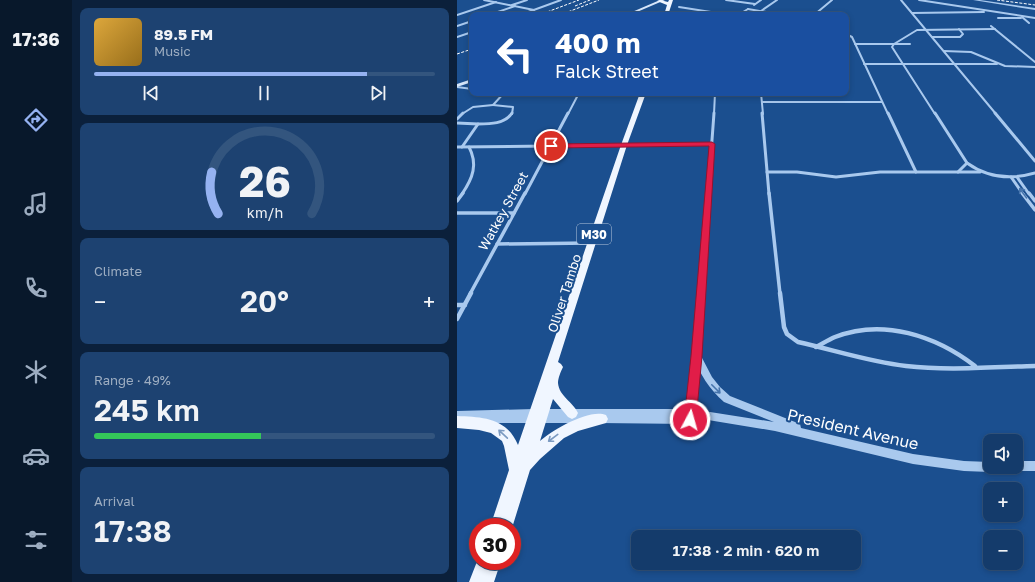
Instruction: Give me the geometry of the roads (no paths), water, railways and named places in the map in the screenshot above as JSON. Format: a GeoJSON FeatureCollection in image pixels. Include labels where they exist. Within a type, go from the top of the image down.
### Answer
{"type":"FeatureCollection","features":[{"type":"Feature","properties":{"kind":"main road"},"geometry":{"type":"LineString","coordinates":[[632,12],[659,0]]}},
{"type":"Feature","properties":{"kind":"main road"},"geometry":{"type":"LineString","coordinates":[[641,8],[650,2],[659,0],[671,2],[667,12]]}},
{"type":"Feature","properties":{"kind":"main road"},"geometry":{"type":"LineString","coordinates":[[672,12],[675,0]]}},
{"type":"Feature","properties":{"kind":"main road"},"geometry":{"type":"LineString","coordinates":[[458,88],[469,82]]}},
{"type":"Feature","properties":{"kind":"main road"},"geometry":{"type":"LineString","coordinates":[[458,88],[469,85]]}},
{"type":"Feature","properties":{"kind":"main road","name":"Oliver Tambo"},"geometry":{"type":"LineString","coordinates":[[500,518],[519,470],[537,416],[591,243],[626,145],[641,109],[640,105],[642,96]]}},
{"type":"Feature","properties":{"kind":"main road","name":"Oliver Tambo"},"geometry":{"type":"LineString","coordinates":[[537,416],[552,383],[626,145]]}},
{"type":"Feature","properties":{"kind":"main road"},"geometry":{"type":"LineString","coordinates":[[552,383],[558,398],[572,413]]}},
{"type":"Feature","properties":{"kind":"main road"},"geometry":{"type":"LineString","coordinates":[[457,421],[483,424],[497,428],[505,434],[510,442],[519,470],[551,438],[562,431],[583,423],[602,419]]}},
{"type":"Feature","properties":{"kind":"main road","name":"Oliver Tambo"},"geometry":{"type":"LineString","coordinates":[[507,518],[519,470]]}},
{"type":"Feature","properties":{"kind":"main road"},"geometry":{"type":"LineString","coordinates":[[477,582],[482,570]]}},
{"type":"Feature","properties":{"kind":"main road"},"geometry":{"type":"LineString","coordinates":[[486,582],[490,570]]}},
{"type":"Feature","properties":{"kind":"street"},"geometry":{"type":"LineString","coordinates":[[484,0],[492,2],[497,1],[534,10]]}},
{"type":"Feature","properties":{"kind":"street"},"geometry":{"type":"LineString","coordinates":[[512,5],[527,0]]}},
{"type":"Feature","properties":{"kind":"street"},"geometry":{"type":"LineString","coordinates":[[528,12],[561,0]]}},
{"type":"Feature","properties":{"kind":"street"},"geometry":{"type":"LineString","coordinates":[[726,0],[755,4]]}},
{"type":"Feature","properties":{"kind":"street"},"geometry":{"type":"LineString","coordinates":[[743,12],[761,0]]}},
{"type":"Feature","properties":{"kind":"street"},"geometry":{"type":"LineString","coordinates":[[761,11],[777,0]]}},
{"type":"Feature","properties":{"kind":"street"},"geometry":{"type":"LineString","coordinates":[[817,12],[831,0]]}},
{"type":"Feature","properties":{"kind":"street"},"geometry":{"type":"LineString","coordinates":[[901,0],[1035,161]]}},
{"type":"Feature","properties":{"kind":"street"},"geometry":{"type":"LineString","coordinates":[[919,0],[1035,18]]}},
{"type":"Feature","properties":{"kind":"street"},"geometry":{"type":"LineString","coordinates":[[974,0],[1035,9]]}},
{"type":"Feature","properties":{"kind":"street"},"geometry":{"type":"LineString","coordinates":[[457,15],[497,1]]}},
{"type":"Feature","properties":{"kind":"street"},"geometry":{"type":"LineString","coordinates":[[498,12],[515,6]]}},
{"type":"Feature","properties":{"kind":"street"},"geometry":{"type":"LineString","coordinates":[[679,7],[708,12]]}},
{"type":"Feature","properties":{"kind":"street"},"geometry":{"type":"LineString","coordinates":[[973,8],[977,12]]}},
{"type":"Feature","properties":{"kind":"street"},"geometry":{"type":"LineString","coordinates":[[747,9],[767,12]]}},
{"type":"Feature","properties":{"kind":"street"},"geometry":{"type":"LineString","coordinates":[[912,13],[996,12]]}},
{"type":"Feature","properties":{"kind":"street"},"geometry":{"type":"LineString","coordinates":[[999,18],[1022,17],[1029,23]]}},
{"type":"Feature","properties":{"kind":"street"},"geometry":{"type":"LineString","coordinates":[[457,26],[469,22]]}},
{"type":"Feature","properties":{"kind":"street"},"geometry":{"type":"LineString","coordinates":[[991,26],[1035,62]]}},
{"type":"Feature","properties":{"kind":"street"},"geometry":{"type":"LineString","coordinates":[[894,44],[913,31],[926,29],[995,29]]}},
{"type":"Feature","properties":{"kind":"street"},"geometry":{"type":"LineString","coordinates":[[932,37],[959,37],[963,34],[959,29]]}},
{"type":"Feature","properties":{"kind":"street"},"geometry":{"type":"LineString","coordinates":[[457,33],[464,35]]}},
{"type":"Feature","properties":{"kind":"street"},"geometry":{"type":"LineString","coordinates":[[457,37],[469,33]]}},
{"type":"Feature","properties":{"kind":"street"},"geometry":{"type":"LineString","coordinates":[[849,36],[852,37],[916,172]]}},
{"type":"Feature","properties":{"kind":"street"},"geometry":{"type":"LineString","coordinates":[[855,44],[910,44]]}},
{"type":"Feature","properties":{"kind":"street"},"geometry":{"type":"LineString","coordinates":[[894,44],[893,47],[967,163],[981,172]]}},
{"type":"Feature","properties":{"kind":"street"},"geometry":{"type":"LineString","coordinates":[[931,44],[938,44]]}},
{"type":"Feature","properties":{"kind":"street"},"geometry":{"type":"LineString","coordinates":[[944,51],[971,52],[997,64],[1009,67],[1035,67]]}},
{"type":"Feature","properties":{"kind":"street"},"geometry":{"type":"LineString","coordinates":[[864,64],[997,64]]}},
{"type":"Feature","properties":{"kind":"street"},"geometry":{"type":"LineString","coordinates":[[458,88],[469,90]]}},
{"type":"Feature","properties":{"kind":"street"},"geometry":{"type":"LineString","coordinates":[[493,105],[501,96]]}},
{"type":"Feature","properties":{"kind":"street","name":"Watkey Street"},"geometry":{"type":"LineString","coordinates":[[457,319],[577,96]]}},
{"type":"Feature","properties":{"kind":"street"},"geometry":{"type":"LineString","coordinates":[[691,417],[697,356],[715,96]]}},
{"type":"Feature","properties":{"kind":"street"},"geometry":{"type":"LineString","coordinates":[[761,96],[767,172],[784,327],[787,334],[792,339],[816,347],[893,364],[928,368],[1035,366]]}},
{"type":"Feature","properties":{"kind":"street"},"geometry":{"type":"LineString","coordinates":[[762,102],[882,102]]}},
{"type":"Feature","properties":{"kind":"street"},"geometry":{"type":"LineString","coordinates":[[457,119],[463,111],[469,107],[493,105],[511,106],[514,109],[504,121],[497,123],[457,123]]}},
{"type":"Feature","properties":{"kind":"street"},"geometry":{"type":"LineString","coordinates":[[462,147],[478,124]]}},
{"type":"Feature","properties":{"kind":"street"},"geometry":{"type":"LineString","coordinates":[[457,147],[712,144]]}},
{"type":"Feature","properties":{"kind":"street"},"geometry":{"type":"LineString","coordinates":[[457,201],[466,190],[475,172],[474,157],[469,147]]}},
{"type":"Feature","properties":{"kind":"street"},"geometry":{"type":"LineString","coordinates":[[958,172],[967,163]]}},
{"type":"Feature","properties":{"kind":"street"},"geometry":{"type":"LineString","coordinates":[[767,172],[797,172],[836,177],[880,172],[981,172],[996,176],[1011,177],[1035,173]]}},
{"type":"Feature","properties":{"kind":"street"},"geometry":{"type":"LineString","coordinates":[[1011,177],[1035,210]]}},
{"type":"Feature","properties":{"kind":"street"},"geometry":{"type":"LineString","coordinates":[[1017,177],[1035,201]]}},
{"type":"Feature","properties":{"kind":"street"},"geometry":{"type":"LineString","coordinates":[[457,213],[514,213]]}},
{"type":"Feature","properties":{"kind":"street"},"geometry":{"type":"LineString","coordinates":[[497,244],[591,243]]}},
{"type":"Feature","properties":{"kind":"street"},"geometry":{"type":"LineString","coordinates":[[457,305],[465,305]]}},
{"type":"Feature","properties":{"kind":"street"},"geometry":{"type":"LineString","coordinates":[[816,347],[827,340],[853,332],[893,330],[918,335],[940,343],[963,356],[975,367]]}},
{"type":"Feature","properties":{"kind":"street"},"geometry":{"type":"LineString","coordinates":[[697,356],[709,382],[727,399],[821,436]]}},
{"type":"Feature","properties":{"kind":"street","name":"President Avenue"},"geometry":{"type":"LineString","coordinates":[[537,416],[572,413],[691,417]]}},
{"type":"Feature","properties":{"kind":"street"},"geometry":{"type":"LineString","coordinates":[[457,415],[537,416]]}},
{"type":"Feature","properties":{"kind":"street"},"geometry":{"type":"LineString","coordinates":[[457,421],[537,416]]}},
{"type":"Feature","properties":{"kind":"street","name":"President Avenue"},"geometry":{"type":"LineString","coordinates":[[537,416],[602,419],[709,417],[759,422],[913,459],[953,465],[983,467]]}},
{"type":"Feature","properties":{"kind":"street"},"geometry":{"type":"LineString","coordinates":[[1023,466],[1035,466]]}},
{"type":"Feature","properties":{"kind":"railway"},"geometry":{"type":"LineString","coordinates":[[547,12],[579,0]]}},
{"type":"Feature","properties":{"kind":"railway"},"geometry":{"type":"LineString","coordinates":[[575,6],[590,0]]}},
{"type":"Feature","properties":{"kind":"railway"},"geometry":{"type":"LineString","coordinates":[[568,12],[599,0]]}},
{"type":"Feature","properties":{"kind":"railway"},"geometry":{"type":"LineString","coordinates":[[997,0],[1035,5]]}},
{"type":"Feature","properties":{"kind":"railway"},"geometry":{"type":"LineString","coordinates":[[457,54],[469,50]]}}]}
